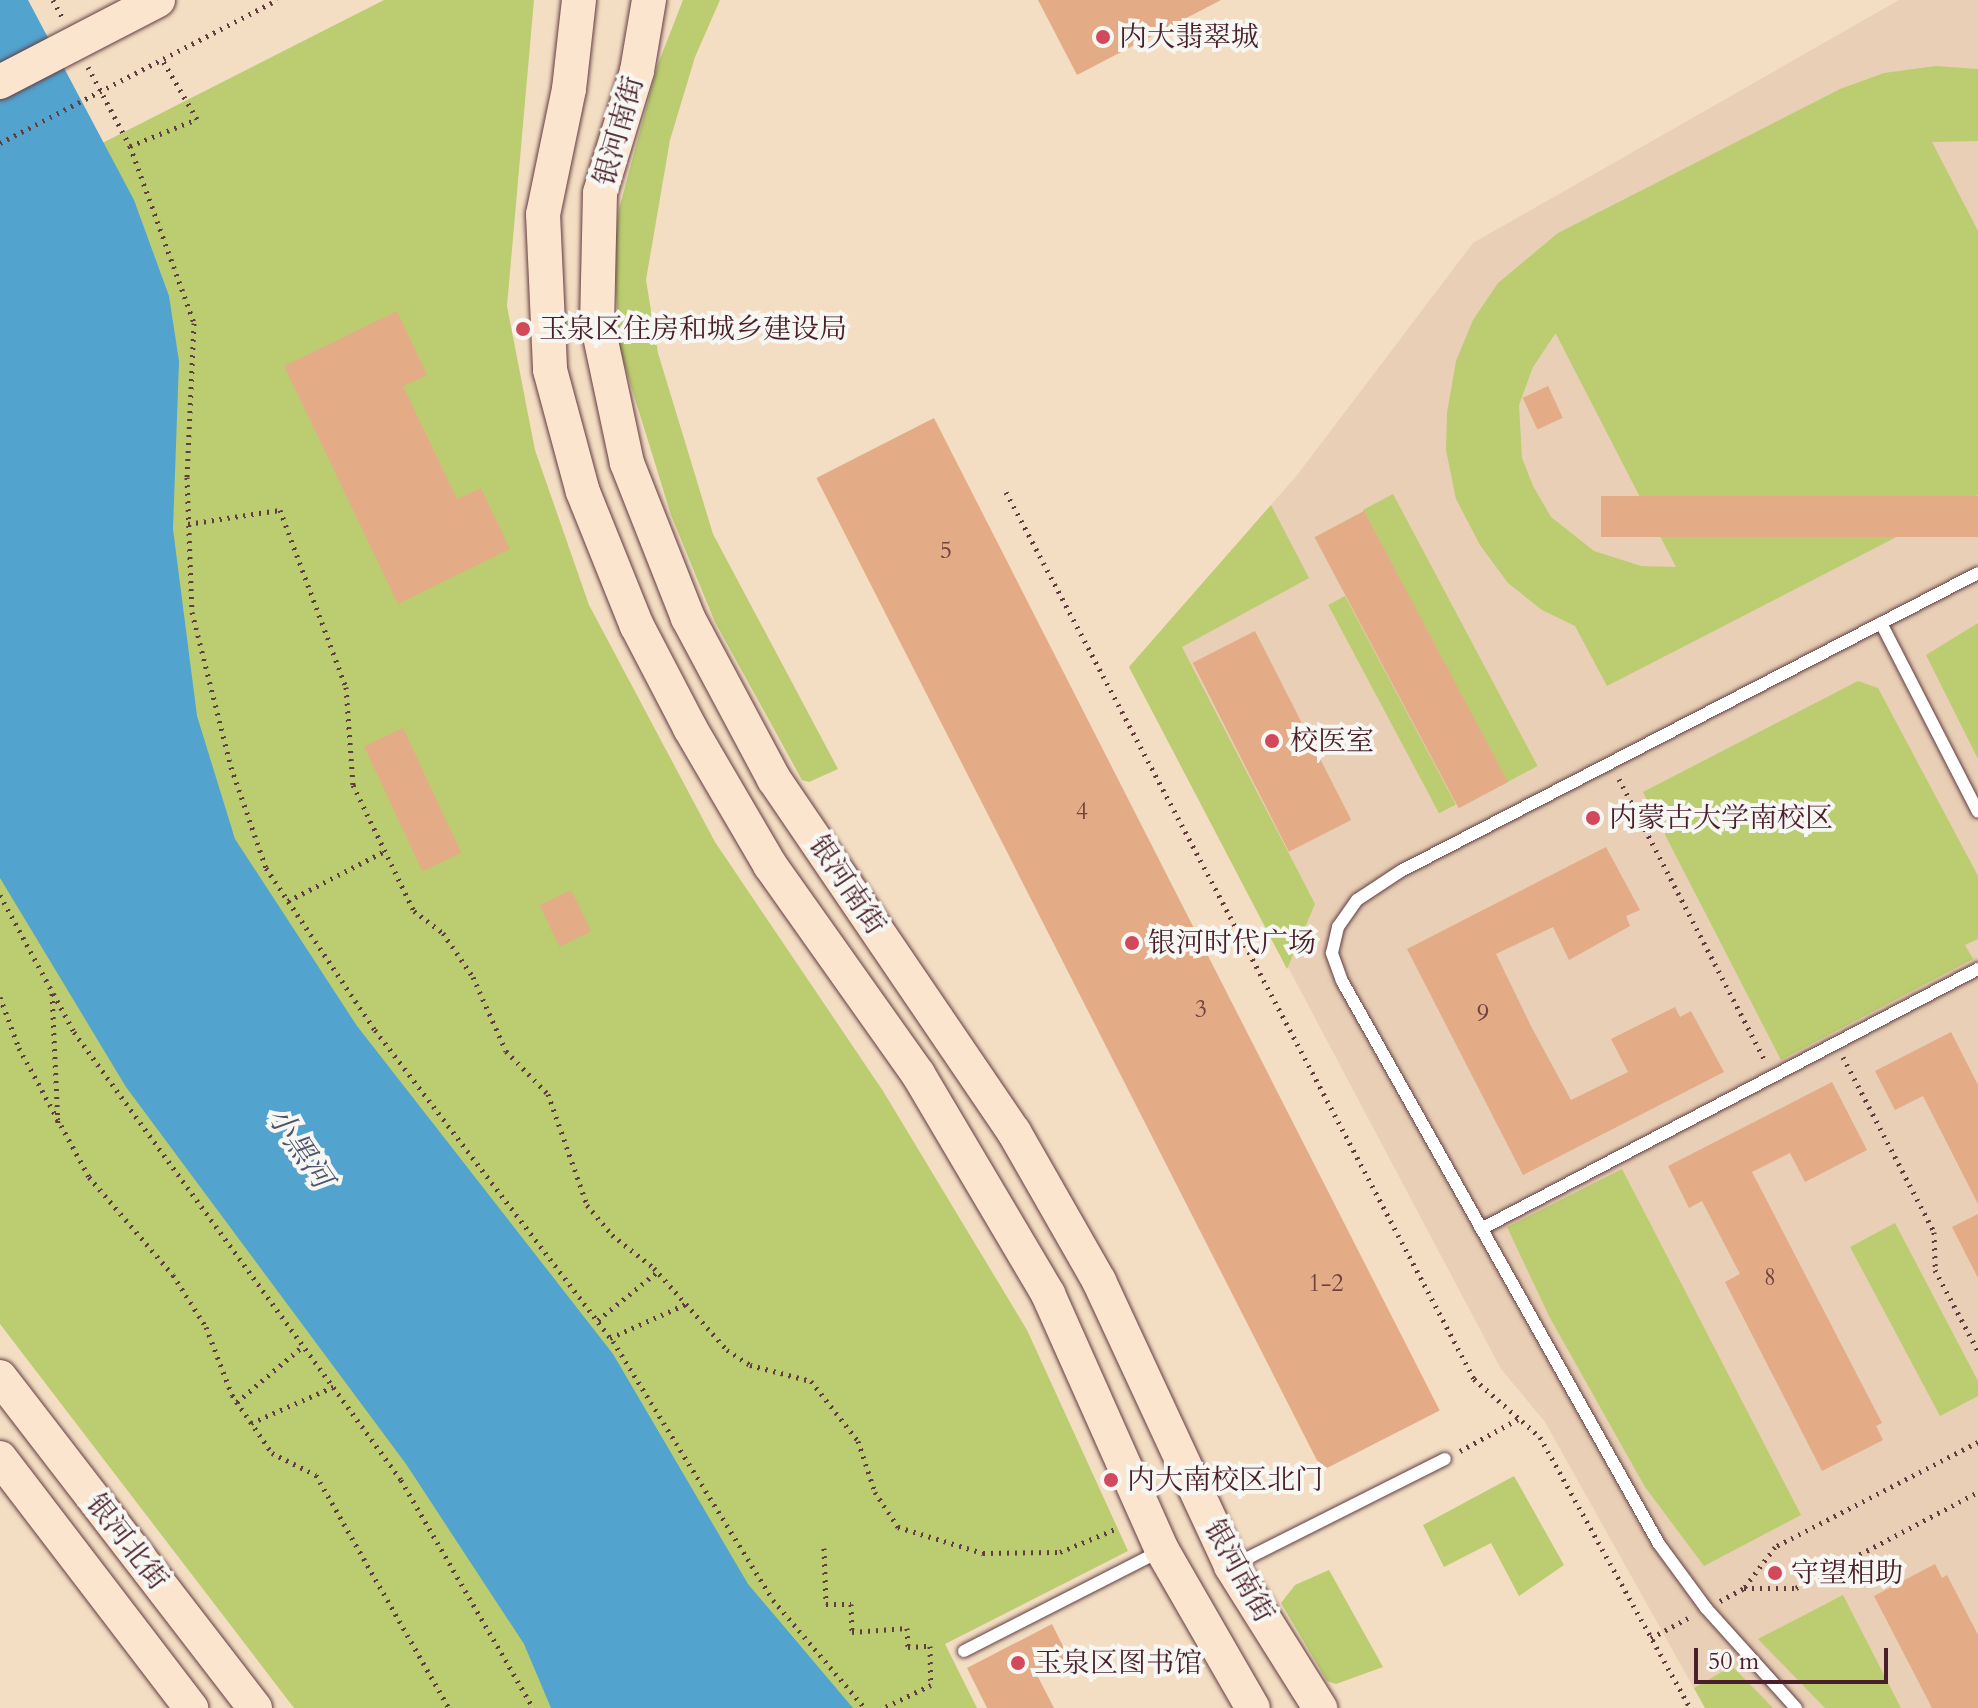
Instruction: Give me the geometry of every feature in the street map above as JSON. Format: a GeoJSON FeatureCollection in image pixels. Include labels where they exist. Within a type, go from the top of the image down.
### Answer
{"type":"FeatureCollection","features":[{"type":"Feature","properties":{"kind":"main road"},"geometry":{"type":"LineString","coordinates":[[0,82],[158,0]]}},
{"type":"Feature","properties":{"kind":"main road","name":"银河南街"},"geometry":{"type":"LineString","coordinates":[[579,0],[569,89],[543,214],[550,370],[583,492],[637,626],[690,728],[770,865],[918,1074],[1048,1294],[1162,1550],[1253,1708]]}},
{"type":"Feature","properties":{"kind":"main road","name":"银河南街"},"geometry":{"type":"LineString","coordinates":[[649,0],[637,71],[600,193],[597,322],[627,463],[688,618],[774,779],[1014,1132],[1099,1281],[1231,1566],[1320,1708]]}},
{"type":"Feature","properties":{"kind":"main road","name":"银河北街"},"geometry":{"type":"LineString","coordinates":[[0,1377],[255,1708]]}},
{"type":"Feature","properties":{"kind":"main road","name":"银河北街"},"geometry":{"type":"LineString","coordinates":[[0,1458],[191,1708]]}},
{"type":"Feature","properties":{"kind":"lane"},"geometry":{"type":"LineString","coordinates":[[1796,1708],[1706,1608],[1659,1544],[1342,981],[1332,953],[1338,927],[1357,900],[1401,871],[1978,573]]}},
{"type":"Feature","properties":{"kind":"lane"},"geometry":{"type":"LineString","coordinates":[[1881,623],[1978,812]]}},
{"type":"Feature","properties":{"kind":"lane"},"geometry":{"type":"LineString","coordinates":[[1481,1229],[1978,969]]}},
{"type":"Feature","properties":{"kind":"lane"},"geometry":{"type":"LineString","coordinates":[[1231,1566],[1445,1459]]}},
{"type":"Feature","properties":{"kind":"lane"},"geometry":{"type":"LineString","coordinates":[[964,1651],[1162,1550]]}},
{"type":"Feature","properties":{"kind":"path"},"geometry":{"type":"LineString","coordinates":[[53,0],[67,26]]}},
{"type":"Feature","properties":{"kind":"path"},"geometry":{"type":"LineString","coordinates":[[0,143],[277,0]]}},
{"type":"Feature","properties":{"kind":"path"},"geometry":{"type":"LineString","coordinates":[[81,53],[130,146],[194,323],[188,524],[192,612],[231,767],[266,868],[375,1030],[598,1320],[765,1588],[865,1708]]}},
{"type":"Feature","properties":{"kind":"path"},"geometry":{"type":"LineString","coordinates":[[130,146],[197,119],[162,59]]}},
{"type":"Feature","properties":{"kind":"path"},"geometry":{"type":"LineString","coordinates":[[1006,492],[1474,1379],[1540,1437],[1690,1708]]}},
{"type":"Feature","properties":{"kind":"path"},"geometry":{"type":"LineString","coordinates":[[188,524],[280,510],[346,687],[353,785],[414,911],[443,933],[473,977],[506,1051],[548,1094],[587,1205],[612,1235],[657,1272],[727,1350],[750,1365],[811,1381],[838,1410],[858,1441],[875,1492],[898,1527],[983,1553],[1060,1552],[1118,1528]]}},
{"type":"Feature","properties":{"kind":"path"},"geometry":{"type":"LineString","coordinates":[[1611,763],[1773,1076]]}},
{"type":"Feature","properties":{"kind":"path"},"geometry":{"type":"LineString","coordinates":[[288,901],[385,851]]}},
{"type":"Feature","properties":{"kind":"path"},"geometry":{"type":"LineString","coordinates":[[0,895],[74,1032],[333,1387],[459,1572],[533,1708]]}},
{"type":"Feature","properties":{"kind":"path"},"geometry":{"type":"LineString","coordinates":[[51,988],[58,1125]]}},
{"type":"Feature","properties":{"kind":"path"},"geometry":{"type":"LineString","coordinates":[[0,997],[58,1125],[89,1177],[173,1275],[206,1327],[237,1402],[272,1453],[316,1475],[449,1708]]}},
{"type":"Feature","properties":{"kind":"path"},"geometry":{"type":"LineString","coordinates":[[1836,1043],[1934,1232],[1935,1270],[1978,1351]]}},
{"type":"Feature","properties":{"kind":"path"},"geometry":{"type":"LineString","coordinates":[[598,1320],[657,1272]]}},
{"type":"Feature","properties":{"kind":"path"},"geometry":{"type":"LineString","coordinates":[[610,1338],[686,1304]]}},
{"type":"Feature","properties":{"kind":"path"},"geometry":{"type":"LineString","coordinates":[[237,1402],[303,1346]]}},
{"type":"Feature","properties":{"kind":"path"},"geometry":{"type":"LineString","coordinates":[[251,1423],[333,1387]]}},
{"type":"Feature","properties":{"kind":"path"},"geometry":{"type":"LineString","coordinates":[[1445,1459],[1520,1418]]}},
{"type":"Feature","properties":{"kind":"path"},"geometry":{"type":"LineString","coordinates":[[1978,1442],[1775,1547],[1744,1588],[1796,1588],[1978,1492]]}},
{"type":"Feature","properties":{"kind":"path"},"geometry":{"type":"LineString","coordinates":[[824,1548],[826,1604],[851,1604],[852,1632],[907,1628],[908,1647],[930,1646],[931,1685],[883,1708]]}},
{"type":"Feature","properties":{"kind":"shaded area","name":"内蒙古大学南校区"},"geometry":{"type":"Polygon","coordinates":[[[1899,0],[1978,0],[1978,1708],[1705,1708],[1545,1422],[1501,1369],[1129,667],[1298,474],[1473,243],[1899,0]]]}},
{"type":"Feature","properties":{"kind":"green space"},"geometry":{"type":"Polygon","coordinates":[[[384,0],[534,0],[507,306],[535,450],[589,605],[715,842],[883,1091],[1027,1330],[1128,1551],[945,1644],[977,1708],[294,1708],[0,1324],[0,195],[384,0]]]}},
{"type":"Feature","properties":{"kind":"green space"},"geometry":{"type":"Polygon","coordinates":[[[683,0],[720,0],[695,57],[670,140],[646,280],[658,353],[713,534],[838,769],[809,782],[802,780],[715,622],[671,515],[619,347],[614,252],[619,209],[658,64],[683,0]]]}},
{"type":"Feature","properties":{"kind":"green space"},"geometry":{"type":"Polygon","coordinates":[[[1936,66],[1978,69],[1978,141],[1932,142],[1978,231],[1978,495],[1607,686],[1575,626],[1542,610],[1508,583],[1480,545],[1456,499],[1446,450],[1447,413],[1456,361],[1473,320],[1498,283],[1558,233],[1840,89],[1884,73],[1936,66]],[[1556,334],[1533,367],[1519,405],[1522,458],[1533,486],[1551,517],[1594,551],[1641,566],[1676,567],[1556,334]]]}},
{"type":"Feature","properties":{"kind":"green space"},"geometry":{"type":"Polygon","coordinates":[[[1393,494],[1538,766],[1508,782],[1363,510],[1393,494]]]}},
{"type":"Feature","properties":{"kind":"green space"},"geometry":{"type":"Polygon","coordinates":[[[1271,505],[1309,578],[1182,647],[1315,904],[1287,969],[1129,667],[1271,505]]]}},
{"type":"Feature","properties":{"kind":"green space"},"geometry":{"type":"Polygon","coordinates":[[[1345,596],[1456,804],[1439,813],[1328,605],[1345,596]]]}},
{"type":"Feature","properties":{"kind":"green space"},"geometry":{"type":"Polygon","coordinates":[[[1978,623],[1978,759],[1926,655],[1978,623]]]}},
{"type":"Feature","properties":{"kind":"green space"},"geometry":{"type":"Polygon","coordinates":[[[1858,681],[1878,688],[1978,876],[1978,939],[1965,945],[1973,959],[1781,1060],[1643,792],[1858,681]]]}},
{"type":"Feature","properties":{"kind":"green space"},"geometry":{"type":"Polygon","coordinates":[[[1622,1169],[1801,1515],[1704,1566],[1645,1487],[1550,1318],[1507,1227],[1622,1169]]]}},
{"type":"Feature","properties":{"kind":"green space"},"geometry":{"type":"Polygon","coordinates":[[[1895,1223],[1978,1381],[1978,1396],[1940,1416],[1850,1247],[1895,1223]]]}},
{"type":"Feature","properties":{"kind":"green space"},"geometry":{"type":"Polygon","coordinates":[[[1514,1476],[1564,1565],[1519,1596],[1491,1543],[1444,1567],[1423,1525],[1514,1476]]]}},
{"type":"Feature","properties":{"kind":"green space"},"geometry":{"type":"Polygon","coordinates":[[[1329,1570],[1383,1667],[1336,1684],[1327,1681],[1281,1603],[1295,1585],[1329,1570]]]}},
{"type":"Feature","properties":{"kind":"green space"},"geometry":{"type":"Polygon","coordinates":[[[1843,1595],[1901,1708],[1825,1708],[1758,1639],[1843,1595]]]}},
{"type":"Feature","properties":{"kind":"green space"},"geometry":{"type":"Polygon","coordinates":[[[1732,1666],[1773,1708],[1705,1708],[1694,1688],[1732,1666]]]}},
{"type":"Feature","properties":{"kind":"water","name":"小黑河"},"geometry":{"type":"Polygon","coordinates":[[[0,0],[28,0],[134,200],[169,296],[179,361],[173,529],[197,716],[235,839],[357,1026],[613,1354],[748,1584],[853,1708],[551,1708],[524,1644],[406,1464],[126,1087],[0,878],[0,0]]]}},
{"type":"Feature","properties":{"kind":"building","name":"内大翡翠城"},"geometry":{"type":"Polygon","coordinates":[[[1038,0],[1221,0],[1077,75],[1038,0]]]}},
{"type":"Feature","properties":{"kind":"building"},"geometry":{"type":"Polygon","coordinates":[[[397,311],[427,375],[403,386],[457,499],[481,488],[510,549],[398,604],[284,366],[397,311]]]}},
{"type":"Feature","properties":{"kind":"building"},"geometry":{"type":"Polygon","coordinates":[[[1548,386],[1563,418],[1537,430],[1523,398],[1548,386]]]}},
{"type":"Feature","properties":{"kind":"building","name":"银河时代广场"},"geometry":{"type":"Polygon","coordinates":[[[934,418],[1440,1411],[1322,1471],[816,478],[934,418]]]}},
{"type":"Feature","properties":{"kind":"building"},"geometry":{"type":"Polygon","coordinates":[[[1601,496],[1978,496],[1978,537],[1601,537],[1601,496]]]}},
{"type":"Feature","properties":{"kind":"building"},"geometry":{"type":"Polygon","coordinates":[[[1364,511],[1508,782],[1459,808],[1315,537],[1364,511]]]}},
{"type":"Feature","properties":{"kind":"building","name":"校医室"},"geometry":{"type":"Polygon","coordinates":[[[1255,631],[1351,820],[1289,852],[1193,663],[1255,631]]]}},
{"type":"Feature","properties":{"kind":"building"},"geometry":{"type":"Polygon","coordinates":[[[403,728],[461,853],[422,871],[364,746],[403,728]]]}},
{"type":"Feature","properties":{"kind":"building"},"geometry":{"type":"Polygon","coordinates":[[[1606,847],[1640,910],[1626,916],[1630,926],[1569,960],[1553,927],[1496,954],[1532,1028],[1571,1100],[1628,1072],[1611,1039],[1675,1007],[1680,1017],[1691,1011],[1724,1072],[1523,1175],[1407,949],[1606,847]]]}},
{"type":"Feature","properties":{"kind":"building"},"geometry":{"type":"Polygon","coordinates":[[[571,890],[591,931],[560,947],[540,905],[571,890]]]}},
{"type":"Feature","properties":{"kind":"building"},"geometry":{"type":"Polygon","coordinates":[[[1951,1032],[1978,1085],[1978,1204],[1923,1096],[1895,1110],[1875,1071],[1951,1032]]]}},
{"type":"Feature","properties":{"kind":"building"},"geometry":{"type":"Polygon","coordinates":[[[1832,1082],[1867,1150],[1805,1182],[1790,1153],[1752,1172],[1882,1423],[1876,1426],[1883,1440],[1822,1471],[1725,1282],[1740,1274],[1702,1201],[1689,1208],[1668,1166],[1832,1082]]]}},
{"type":"Feature","properties":{"kind":"building"},"geometry":{"type":"Polygon","coordinates":[[[1978,1214],[1978,1278],[1952,1227],[1978,1214]]]}},
{"type":"Feature","properties":{"kind":"building"},"geometry":{"type":"Polygon","coordinates":[[[1935,1564],[1942,1578],[1947,1575],[1978,1635],[1978,1708],[1932,1708],[1874,1596],[1935,1564]]]}},
{"type":"Feature","properties":{"kind":"building","name":"玉泉区图书馆"},"geometry":{"type":"Polygon","coordinates":[[[1052,1624],[1069,1658],[1037,1675],[1054,1708],[987,1708],[967,1668],[1052,1624]]]}},
{"type":"Feature","properties":{"kind":"place","name":"内大翡翠城"},"geometry":{"type":"Point","coordinates":[1103,37]}},
{"type":"Feature","properties":{"kind":"place","name":"玉泉区住房和城乡建设局"},"geometry":{"type":"Point","coordinates":[523,329]}},
{"type":"Feature","properties":{"kind":"place","name":"校医室"},"geometry":{"type":"Point","coordinates":[1272,741]}},
{"type":"Feature","properties":{"kind":"place","name":"内蒙古大学南校区"},"geometry":{"type":"Point","coordinates":[1593,818]}},
{"type":"Feature","properties":{"kind":"place","name":"银河时代广场"},"geometry":{"type":"Point","coordinates":[1132,943]}},
{"type":"Feature","properties":{"kind":"place","name":"内大南校区北门"},"geometry":{"type":"Point","coordinates":[1111,1480]}},
{"type":"Feature","properties":{"kind":"place","name":"守望相助"},"geometry":{"type":"Point","coordinates":[1775,1573]}},
{"type":"Feature","properties":{"kind":"place","name":"玉泉区图书馆"},"geometry":{"type":"Point","coordinates":[1018,1663]}}]}
